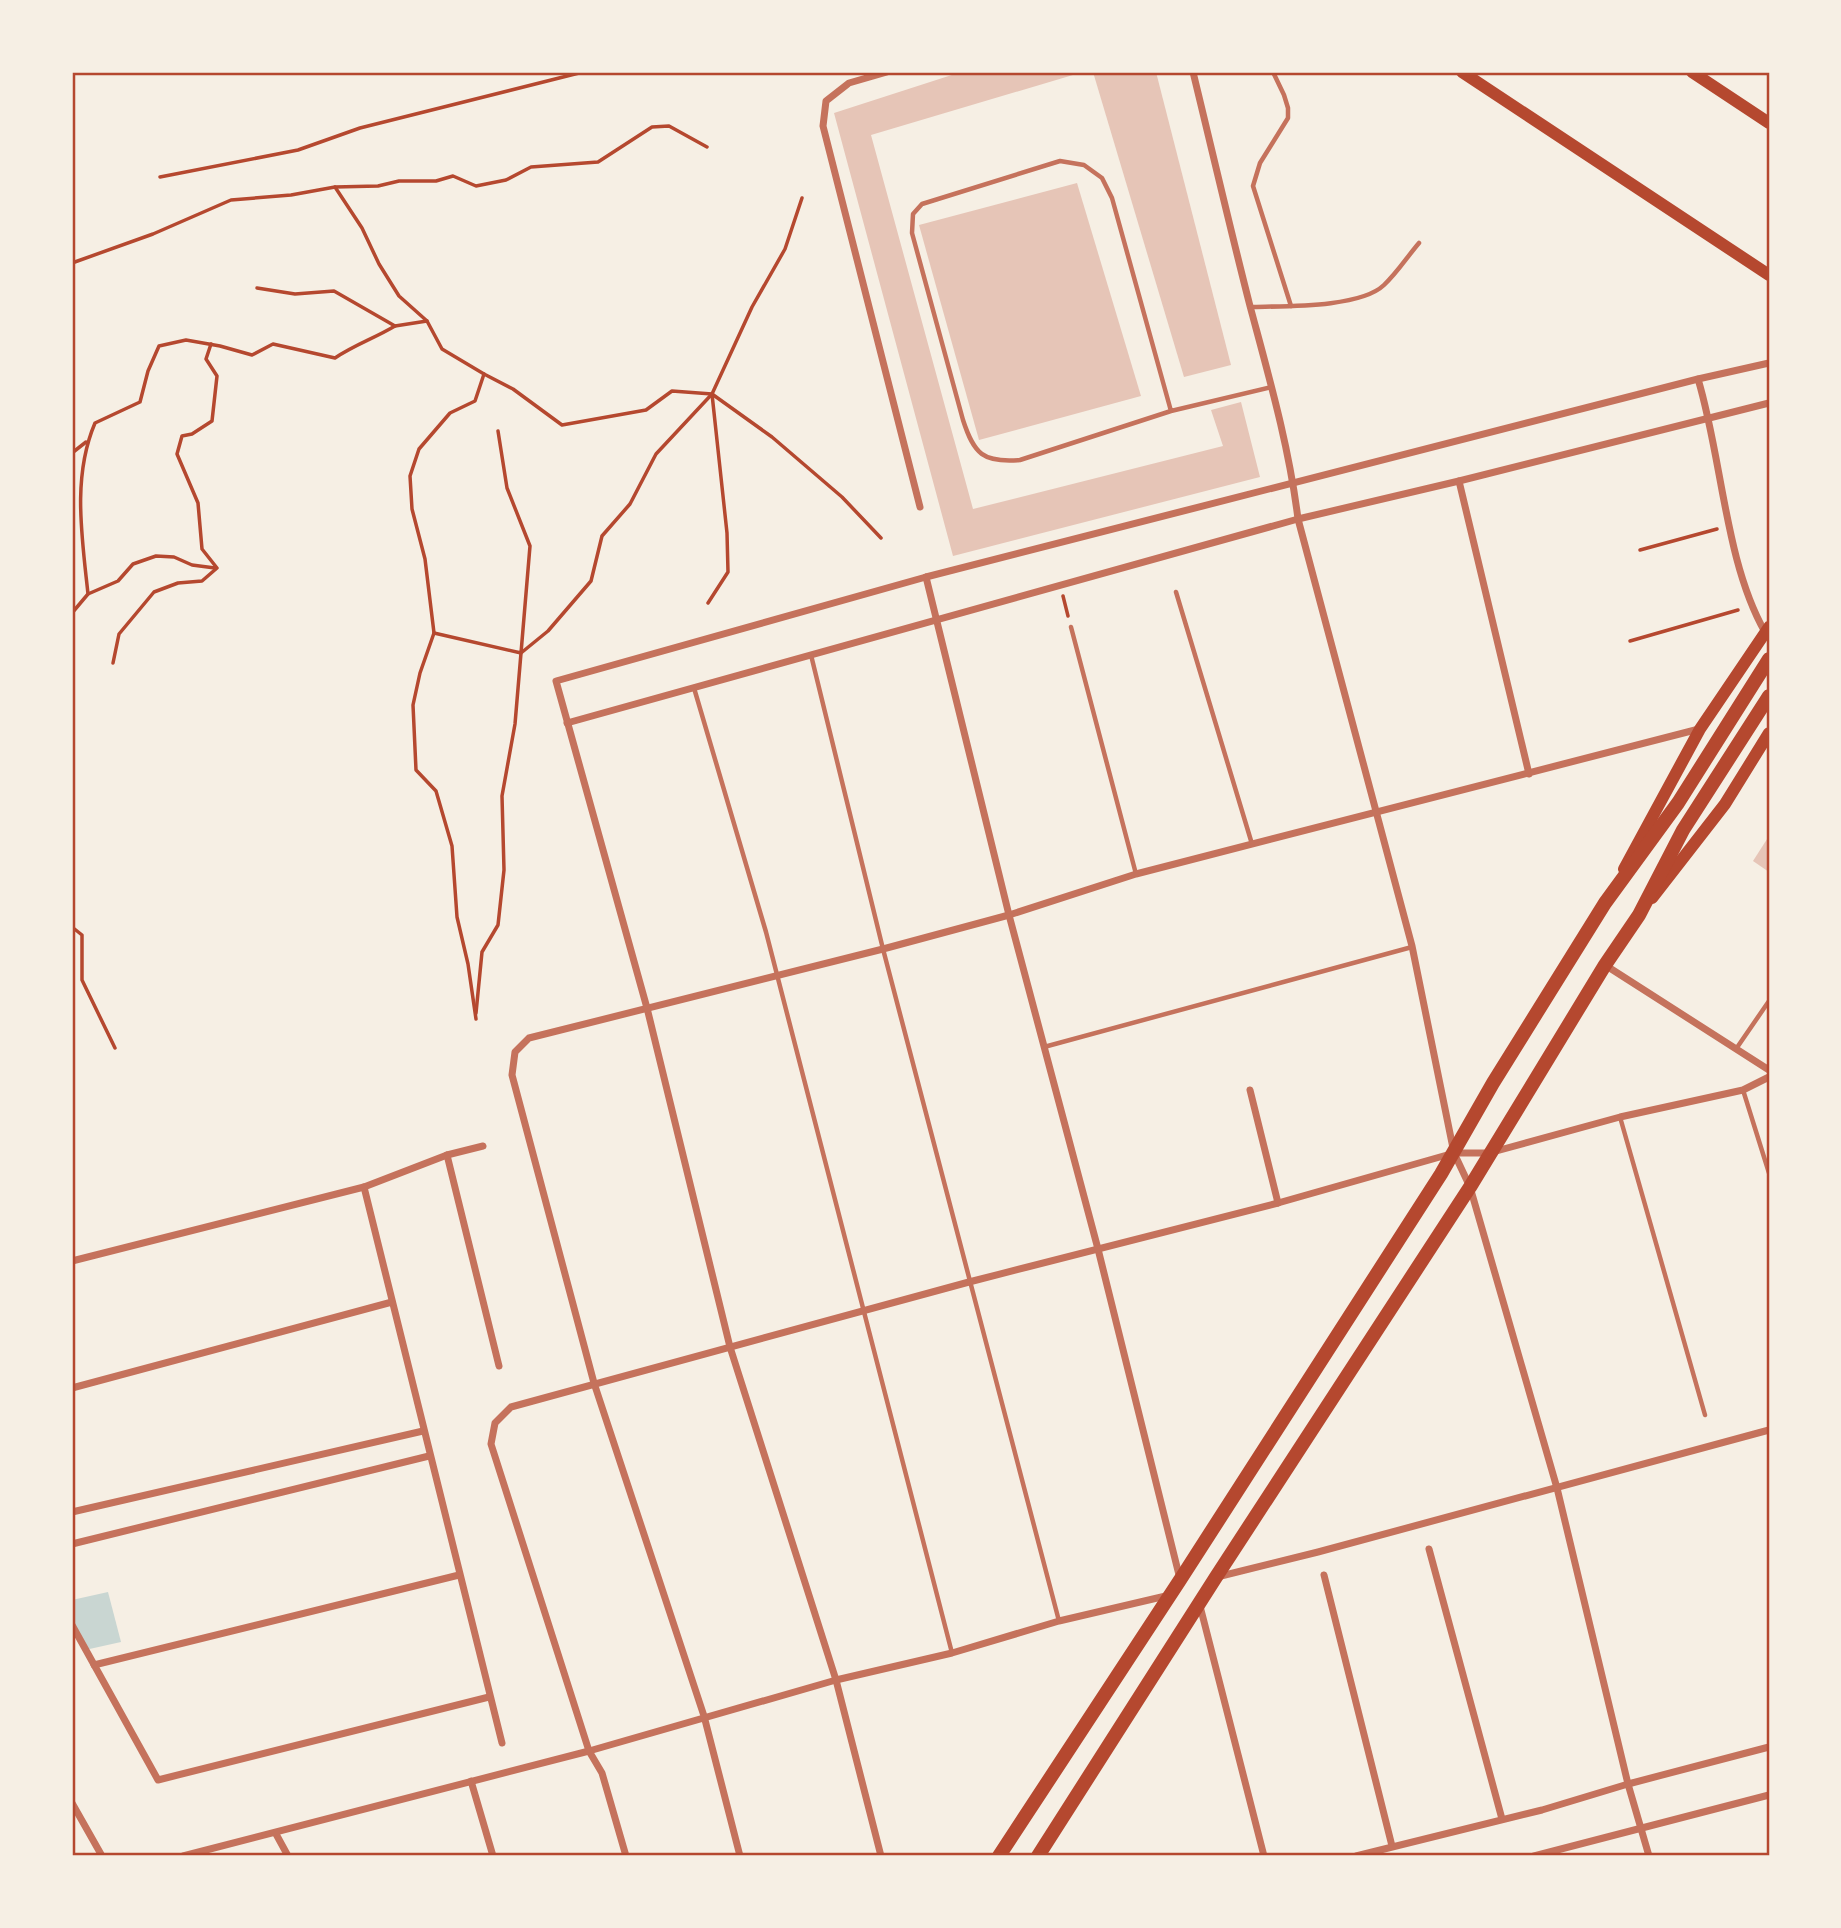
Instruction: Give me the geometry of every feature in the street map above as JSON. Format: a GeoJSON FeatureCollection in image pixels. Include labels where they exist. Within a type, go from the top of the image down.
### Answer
{"type":"FeatureCollection","features":[{"type":"Feature","properties":{"kind":"main road"},"geometry":{"type":"LineString","coordinates":[[1462,72],[1769,275]]}},
{"type":"Feature","properties":{"kind":"main road"},"geometry":{"type":"LineString","coordinates":[[1692,72],[1769,123]]}},
{"type":"Feature","properties":{"kind":"main road"},"geometry":{"type":"LineString","coordinates":[[999,1856],[1454,1153],[1493,1083],[1605,903],[1700,729],[1767,630]]}},
{"type":"Feature","properties":{"kind":"main road"},"geometry":{"type":"LineString","coordinates":[[1605,903],[1663,824],[1769,659]]}},
{"type":"Feature","properties":{"kind":"main road"},"geometry":{"type":"LineString","coordinates":[[1639,915],[1683,830],[1769,696]]}},
{"type":"Feature","properties":{"kind":"main road"},"geometry":{"type":"LineString","coordinates":[[1038,1856],[1470,1187],[1605,965],[1639,915],[1725,804],[1769,733]]}},
{"type":"Feature","properties":{"kind":"street"},"geometry":{"type":"LineString","coordinates":[[887,72],[849,83],[826,102],[823,126],[920,508]]}},
{"type":"Feature","properties":{"kind":"street"},"geometry":{"type":"LineString","coordinates":[[1193,72],[1250,307],[1273,386],[1294,483],[1298,519],[1412,947],[1454,1153],[1470,1187],[1557,1488],[1628,1784],[1649,1856]]}},
{"type":"Feature","properties":{"kind":"street"},"geometry":{"type":"LineString","coordinates":[[881,1856],[836,1680],[730,1347],[647,1009],[556,681],[926,577],[1769,363]]}},
{"type":"Feature","properties":{"kind":"street"},"geometry":{"type":"LineString","coordinates":[[1698,379],[1710,417],[1730,525],[1750,606],[1767,630]]}},
{"type":"Feature","properties":{"kind":"street"},"geometry":{"type":"LineString","coordinates":[[567,723],[1298,519],[1769,402]]}},
{"type":"Feature","properties":{"kind":"street"},"geometry":{"type":"LineString","coordinates":[[1459,481],[1529,774]]}},
{"type":"Feature","properties":{"kind":"street"},"geometry":{"type":"LineString","coordinates":[[926,577],[1009,915],[1098,1249],[1180,1580]]}},
{"type":"Feature","properties":{"kind":"street"},"geometry":{"type":"LineString","coordinates":[[740,1856],[704,1716],[594,1383],[512,1075],[515,1052],[528,1038],[1009,915],[1136,874],[1700,729]]}},
{"type":"Feature","properties":{"kind":"street"},"geometry":{"type":"LineString","coordinates":[[1605,965],[1769,1070]]}},
{"type":"Feature","properties":{"kind":"street"},"geometry":{"type":"LineString","coordinates":[[626,1856],[602,1773],[589,1751],[491,1444],[495,1423],[510,1407],[969,1282],[1278,1203],[1454,1153],[1489,1153],[1620,1117],[1743,1090],[1769,1077]]}},
{"type":"Feature","properties":{"kind":"street"},"geometry":{"type":"LineString","coordinates":[[1250,1090],[1278,1203]]}},
{"type":"Feature","properties":{"kind":"street"},"geometry":{"type":"LineString","coordinates":[[72,1261],[364,1188],[447,1155],[482,1146]]}},
{"type":"Feature","properties":{"kind":"street"},"geometry":{"type":"LineString","coordinates":[[447,1155],[499,1366]]}},
{"type":"Feature","properties":{"kind":"street"},"geometry":{"type":"LineString","coordinates":[[364,1188],[502,1743]]}},
{"type":"Feature","properties":{"kind":"street"},"geometry":{"type":"LineString","coordinates":[[72,1388],[392,1302]]}},
{"type":"Feature","properties":{"kind":"street"},"geometry":{"type":"LineString","coordinates":[[1216,1577],[1769,1430]]}},
{"type":"Feature","properties":{"kind":"street"},"geometry":{"type":"LineString","coordinates":[[72,1512],[423,1431]]}},
{"type":"Feature","properties":{"kind":"street"},"geometry":{"type":"LineString","coordinates":[[72,1544],[429,1456]]}},
{"type":"Feature","properties":{"kind":"street"},"geometry":{"type":"LineString","coordinates":[[1429,1549],[1502,1819]]}},
{"type":"Feature","properties":{"kind":"street"},"geometry":{"type":"LineString","coordinates":[[94,1665],[459,1575]]}},
{"type":"Feature","properties":{"kind":"street"},"geometry":{"type":"LineString","coordinates":[[1324,1575],[1392,1846]]}},
{"type":"Feature","properties":{"kind":"street"},"geometry":{"type":"LineString","coordinates":[[183,1856],[589,1751],[836,1680],[952,1653],[1059,1622],[1170,1595]]}},
{"type":"Feature","properties":{"kind":"street"},"geometry":{"type":"LineString","coordinates":[[1199,1603],[1264,1856]]}},
{"type":"Feature","properties":{"kind":"street"},"geometry":{"type":"LineString","coordinates":[[72,1625],[158,1780],[489,1697]]}},
{"type":"Feature","properties":{"kind":"street"},"geometry":{"type":"LineString","coordinates":[[1356,1856],[1542,1810],[1769,1747]]}},
{"type":"Feature","properties":{"kind":"street"},"geometry":{"type":"LineString","coordinates":[[471,1781],[493,1856]]}},
{"type":"Feature","properties":{"kind":"street"},"geometry":{"type":"LineString","coordinates":[[1534,1856],[1769,1795]]}},
{"type":"Feature","properties":{"kind":"street"},"geometry":{"type":"LineString","coordinates":[[72,1802],[102,1856]]}},
{"type":"Feature","properties":{"kind":"street"},"geometry":{"type":"LineString","coordinates":[[276,1834],[288,1856]]}},
{"type":"Feature","properties":{"kind":"lane"},"geometry":{"type":"LineString","coordinates":[[1273,72],[1284,95],[1288,118],[1260,163],[1253,186],[1291,306]]}},
{"type":"Feature","properties":{"kind":"lane"},"geometry":{"type":"LineString","coordinates":[[1171,411],[1112,198],[1102,178],[1083,165],[1060,161],[922,204],[913,214],[912,233],[963,420],[971,444],[982,456],[999,462],[1020,460],[1171,411],[1273,386]]}},
{"type":"Feature","properties":{"kind":"lane"},"geometry":{"type":"LineString","coordinates":[[1250,307],[1354,300],[1383,287],[1419,243]]}},
{"type":"Feature","properties":{"kind":"lane"},"geometry":{"type":"LineString","coordinates":[[1177,592],[1252,845]]}},
{"type":"Feature","properties":{"kind":"lane"},"geometry":{"type":"LineString","coordinates":[[1071,627],[1136,874]]}},
{"type":"Feature","properties":{"kind":"lane"},"geometry":{"type":"LineString","coordinates":[[811,655],[883,948],[1059,1622]]}},
{"type":"Feature","properties":{"kind":"lane"},"geometry":{"type":"LineString","coordinates":[[694,688],[777,976],[952,1653]]}},
{"type":"Feature","properties":{"kind":"lane"},"geometry":{"type":"LineString","coordinates":[[1044,1047],[1412,947]]}},
{"type":"Feature","properties":{"kind":"lane"},"geometry":{"type":"LineString","coordinates":[[1736,1050],[1769,1001]]}},
{"type":"Feature","properties":{"kind":"lane"},"geometry":{"type":"LineString","coordinates":[[1743,1090],[1769,1173]]}},
{"type":"Feature","properties":{"kind":"lane"},"geometry":{"type":"LineString","coordinates":[[1620,1117],[1705,1415]]}},
{"type":"Feature","properties":{"kind":"path"},"geometry":{"type":"LineString","coordinates":[[160,177],[298,150],[360,128],[583,72]]}},
{"type":"Feature","properties":{"kind":"path"},"geometry":{"type":"LineString","coordinates":[[72,263],[153,234],[231,200],[292,195],[335,187],[378,186],[399,181],[436,181],[453,176],[476,186],[506,180],[531,167],[598,162],[652,127],[669,126],[707,147]]}},
{"type":"Feature","properties":{"kind":"path"},"geometry":{"type":"LineString","coordinates":[[335,187],[362,228],[379,264],[399,296],[427,321],[442,349],[513,389],[562,425],[646,410],[672,391],[712,394],[772,437],[842,497],[881,538]]}},
{"type":"Feature","properties":{"kind":"path"},"geometry":{"type":"LineString","coordinates":[[521,653],[548,631],[591,581],[602,536],[630,504],[656,454],[712,394],[752,307],[785,249],[802,198]]}},
{"type":"Feature","properties":{"kind":"path"},"geometry":{"type":"LineString","coordinates":[[257,288],[295,294],[334,291],[395,326]]}},
{"type":"Feature","properties":{"kind":"path"},"geometry":{"type":"LineString","coordinates":[[88,594],[79,509],[87,440],[95,423],[140,402],[148,371],[159,346],[186,340],[251,355],[273,344],[335,358],[351,346],[367,342],[395,326],[427,321]]}},
{"type":"Feature","properties":{"kind":"path"},"geometry":{"type":"LineString","coordinates":[[211,344],[206,359],[217,376],[212,421],[192,434],[183,436],[177,454],[198,503],[202,549],[217,568]]}},
{"type":"Feature","properties":{"kind":"path"},"geometry":{"type":"LineString","coordinates":[[484,374],[475,401],[450,413],[434,431],[419,449],[410,476],[412,509],[425,559],[434,633],[420,673],[413,705],[416,770],[436,791],[452,846],[457,916],[468,964],[476,1019],[482,952],[498,925],[504,870],[502,796],[515,724],[530,546],[508,488],[498,431]]}},
{"type":"Feature","properties":{"kind":"path"},"geometry":{"type":"LineString","coordinates":[[708,603],[728,572],[727,533],[712,394]]}},
{"type":"Feature","properties":{"kind":"path"},"geometry":{"type":"LineString","coordinates":[[72,453],[87,440]]}},
{"type":"Feature","properties":{"kind":"path"},"geometry":{"type":"LineString","coordinates":[[1640,550],[1730,525]]}},
{"type":"Feature","properties":{"kind":"path"},"geometry":{"type":"LineString","coordinates":[[72,613],[88,594],[118,581],[133,564],[156,556],[174,557],[192,565],[217,568]]}},
{"type":"Feature","properties":{"kind":"path"},"geometry":{"type":"LineString","coordinates":[[113,663],[119,634],[155,592],[178,583],[202,581],[217,568]]}},
{"type":"Feature","properties":{"kind":"path"},"geometry":{"type":"LineString","coordinates":[[1060,584],[1071,627]]}},
{"type":"Feature","properties":{"kind":"path"},"geometry":{"type":"LineString","coordinates":[[1630,640],[1750,606]]}},
{"type":"Feature","properties":{"kind":"path"},"geometry":{"type":"LineString","coordinates":[[434,633],[521,653]]}},
{"type":"Feature","properties":{"kind":"path"},"geometry":{"type":"LineString","coordinates":[[72,927],[82,935],[82,980],[115,1048]]}},
{"type":"Feature","properties":{"kind":"shaded area"},"geometry":{"type":"Polygon","coordinates":[[[108,1592],[121,1642],[85,1650],[72,1625],[72,1600],[108,1592]]]}},
{"type":"Feature","properties":{"kind":"building"},"geometry":{"type":"Polygon","coordinates":[[[961,72],[1083,72],[871,135],[973,509],[1223,446],[1211,410],[1241,402],[1260,477],[953,556],[834,113],[961,72]]]}},
{"type":"Feature","properties":{"kind":"building"},"geometry":{"type":"Polygon","coordinates":[[[1093,72],[1156,72],[1231,365],[1184,377],[1093,72]]]}},
{"type":"Feature","properties":{"kind":"building"},"geometry":{"type":"Polygon","coordinates":[[[1077,183],[1141,396],[979,440],[919,225],[1077,183]]]}},
{"type":"Feature","properties":{"kind":"building"},"geometry":{"type":"Polygon","coordinates":[[[1769,836],[1769,872],[1753,861],[1769,836]]]}}]}
